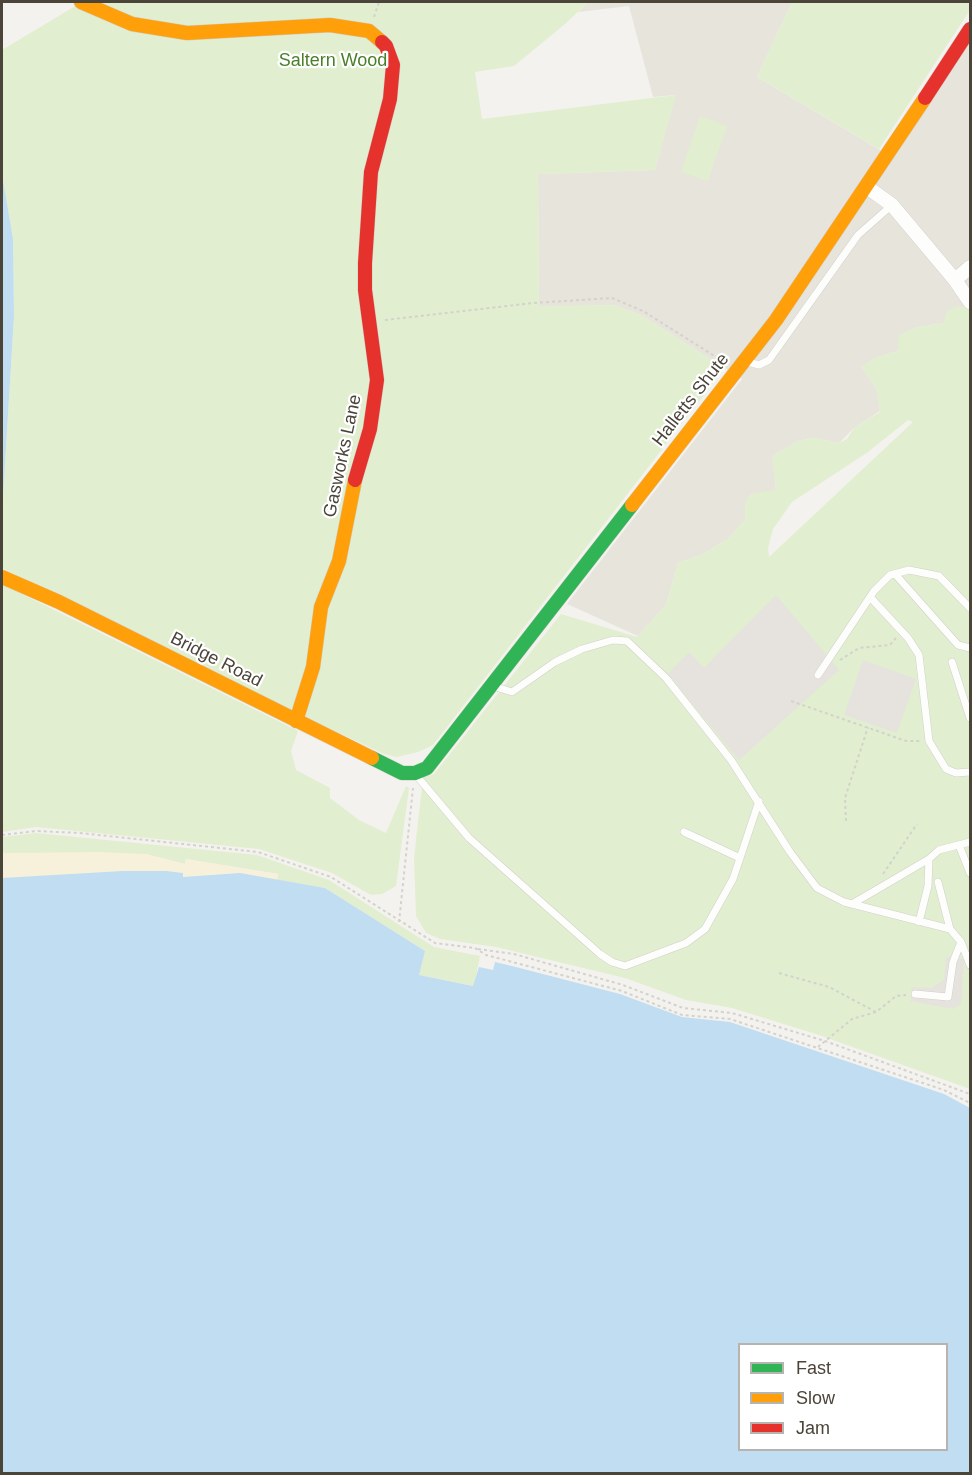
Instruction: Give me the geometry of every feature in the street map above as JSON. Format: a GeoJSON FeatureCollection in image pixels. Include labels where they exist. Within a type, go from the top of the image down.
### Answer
{"type":"FeatureCollection","features":[{"type":"Feature","properties":{"kind":"main road","name":"Gasworks Lane"},"geometry":{"type":"LineString","coordinates":[[81,2],[132,24],[187,33],[330,25],[369,31],[386,46],[393,65],[390,99],[371,172],[368,207],[364,290],[377,380],[370,429],[359,462],[339,561],[321,607],[313,667],[296,721]]}},
{"type":"Feature","properties":{"kind":"main road","name":"Halletts Shute"},"geometry":{"type":"LineString","coordinates":[[415,773],[427,768],[776,320],[867,187],[970,29]]}},
{"type":"Feature","properties":{"kind":"main road","name":"Bridge Road"},"geometry":{"type":"LineString","coordinates":[[2,577],[59,602],[402,773],[415,773]]}},
{"type":"Feature","properties":{"kind":"street"},"geometry":{"type":"LineString","coordinates":[[867,187],[892,205],[955,280],[970,302]]}},
{"type":"Feature","properties":{"kind":"street"},"geometry":{"type":"LineString","coordinates":[[955,280],[970,267]]}},
{"type":"Feature","properties":{"kind":"lane"},"geometry":{"type":"LineString","coordinates":[[740,365],[759,365],[769,360],[858,235],[892,205]]}},
{"type":"Feature","properties":{"kind":"lane"},"geometry":{"type":"LineString","coordinates":[[818,675],[870,597],[890,575],[909,570],[939,576],[970,608]]}},
{"type":"Feature","properties":{"kind":"lane"},"geometry":{"type":"LineString","coordinates":[[895,574],[958,645],[970,648]]}},
{"type":"Feature","properties":{"kind":"lane"},"geometry":{"type":"LineString","coordinates":[[870,597],[902,632],[919,655],[929,741],[946,769],[957,773],[970,772]]}},
{"type":"Feature","properties":{"kind":"lane"},"geometry":{"type":"LineString","coordinates":[[492,686],[512,692],[555,662],[582,649],[613,640],[627,641],[666,678],[683,698],[759,801],[790,852],[817,888],[852,904],[950,929]]}},
{"type":"Feature","properties":{"kind":"lane"},"geometry":{"type":"LineString","coordinates":[[952,662],[970,718]]}},
{"type":"Feature","properties":{"kind":"lane"},"geometry":{"type":"LineString","coordinates":[[415,773],[469,838],[600,954],[612,962],[625,966],[686,943],[705,928],[733,879],[759,801]]}},
{"type":"Feature","properties":{"kind":"lane"},"geometry":{"type":"LineString","coordinates":[[684,832],[740,858]]}},
{"type":"Feature","properties":{"kind":"lane"},"geometry":{"type":"LineString","coordinates":[[852,904],[929,859],[939,850],[970,842]]}},
{"type":"Feature","properties":{"kind":"lane"},"geometry":{"type":"LineString","coordinates":[[959,845],[970,873]]}},
{"type":"Feature","properties":{"kind":"lane"},"geometry":{"type":"LineString","coordinates":[[920,922],[928,886],[929,859]]}},
{"type":"Feature","properties":{"kind":"lane"},"geometry":{"type":"LineString","coordinates":[[938,882],[950,929],[961,942],[970,965]]}},
{"type":"Feature","properties":{"kind":"lane"},"geometry":{"type":"LineString","coordinates":[[915,994],[948,997],[952,962],[961,942]]}},
{"type":"Feature","properties":{"kind":"path"},"geometry":{"type":"LineString","coordinates":[[370,322],[533,303],[612,298],[643,311],[740,365]]}},
{"type":"Feature","properties":{"kind":"path"},"geometry":{"type":"LineString","coordinates":[[818,675],[859,648],[890,645],[902,632]]}},
{"type":"Feature","properties":{"kind":"path"},"geometry":{"type":"LineString","coordinates":[[791,701],[906,741],[929,741]]}},
{"type":"Feature","properties":{"kind":"path"},"geometry":{"type":"LineString","coordinates":[[846,821],[845,798],[867,727]]}},
{"type":"Feature","properties":{"kind":"path"},"geometry":{"type":"LineString","coordinates":[[399,922],[415,773]]}},
{"type":"Feature","properties":{"kind":"path"},"geometry":{"type":"LineString","coordinates":[[970,822],[970,828]]}},
{"type":"Feature","properties":{"kind":"path"},"geometry":{"type":"LineString","coordinates":[[883,873],[917,824]]}},
{"type":"Feature","properties":{"kind":"path"},"geometry":{"type":"LineString","coordinates":[[2,834],[36,831],[80,833],[258,852],[331,877],[399,922],[435,942],[514,954],[623,985],[683,1008],[732,1013],[825,1041],[970,1094]]}},
{"type":"Feature","properties":{"kind":"path"},"geometry":{"type":"LineString","coordinates":[[475,948],[486,955],[622,991],[682,1015],[730,1018],[944,1090],[970,1103]]}},
{"type":"Feature","properties":{"kind":"path"},"geometry":{"type":"LineString","coordinates":[[779,972],[829,987],[876,1012]]}},
{"type":"Feature","properties":{"kind":"path"},"geometry":{"type":"LineString","coordinates":[[818,1047],[852,1019],[876,1012],[896,996],[915,994]]}},
{"type":"Feature","properties":{"kind":"path"},"geometry":{"type":"LineString","coordinates":[[887,1070],[889,1063]]}},
{"type":"Feature","properties":{"kind":"shaded area"},"geometry":{"type":"Polygon","coordinates":[[[588,2],[792,2],[757,77],[892,157],[970,39],[970,308],[944,323],[914,328],[898,351],[875,358],[862,367],[877,390],[880,411],[854,428],[839,443],[815,438],[798,441],[773,456],[776,490],[745,503],[745,520],[728,539],[703,554],[678,563],[666,605],[638,636],[567,604],[742,379],[641,315],[630,311],[613,305],[539,307],[538,174],[655,170],[675,95],[653,97],[629,6],[578,12],[588,2]]]}},
{"type":"Feature","properties":{"kind":"shaded area"},"geometry":{"type":"Polygon","coordinates":[[[776,595],[839,670],[739,760],[668,674],[689,652],[704,668],[776,595]]]}},
{"type":"Feature","properties":{"kind":"shaded area"},"geometry":{"type":"Polygon","coordinates":[[[863,660],[916,679],[897,733],[844,715],[863,660]]]}},
{"type":"Feature","properties":{"kind":"shaded area"},"geometry":{"type":"Polygon","coordinates":[[[946,957],[964,959],[961,1004],[953,1009],[910,1001],[912,987],[932,988],[944,980],[946,957]]]}},
{"type":"Feature","properties":{"kind":"green space","name":"Saltern Wood"},"geometry":{"type":"Polygon","coordinates":[[[82,2],[588,2],[514,66],[475,72],[482,119],[676,95],[655,170],[538,174],[539,306],[613,305],[641,315],[725,368],[433,745],[418,752],[397,757],[384,754],[305,717],[325,608],[375,430],[363,173],[371,379],[368,407],[307,667],[292,710],[2,568],[2,513],[14,316],[13,239],[2,174],[2,50],[82,2]]]}},
{"type":"Feature","properties":{"kind":"green space"},"geometry":{"type":"Polygon","coordinates":[[[792,2],[970,2],[970,10],[879,149],[757,77],[792,2]]]}},
{"type":"Feature","properties":{"kind":"green space"},"geometry":{"type":"Polygon","coordinates":[[[700,116],[727,126],[708,181],[681,172],[700,116]]]}},
{"type":"Feature","properties":{"kind":"green space"},"geometry":{"type":"Polygon","coordinates":[[[957,306],[970,308],[970,1089],[819,1035],[732,1008],[686,1000],[625,978],[496,947],[440,939],[426,933],[416,916],[414,858],[423,778],[434,774],[561,614],[637,637],[666,605],[678,563],[703,554],[728,539],[745,520],[745,503],[750,494],[776,490],[772,456],[798,441],[815,438],[839,443],[847,439],[854,428],[880,412],[877,390],[861,367],[875,358],[898,351],[899,335],[914,328],[944,323],[947,311],[957,306]],[[908,420],[868,452],[792,502],[773,529],[768,548],[769,557],[913,422],[908,420]]]}},
{"type":"Feature","properties":{"kind":"green space"},"geometry":{"type":"Polygon","coordinates":[[[2,584],[298,731],[291,751],[296,770],[330,788],[330,798],[359,820],[386,833],[406,786],[409,788],[396,886],[382,894],[371,895],[332,873],[259,849],[36,827],[2,832],[2,584]]]}},
{"type":"Feature","properties":{"kind":"green space"},"geometry":{"type":"Polygon","coordinates":[[[36,833],[257,855],[329,880],[434,947],[480,956],[474,986],[419,975],[425,951],[325,888],[277,880],[278,874],[186,859],[185,864],[146,854],[2,853],[2,837],[36,833]]]}},
{"type":"Feature","properties":{"kind":"sand"},"geometry":{"type":"Polygon","coordinates":[[[2,853],[146,854],[185,864],[186,859],[278,874],[277,880],[240,873],[183,877],[183,873],[167,871],[2,878],[2,853]]]}},
{"type":"Feature","properties":{"kind":"water"},"geometry":{"type":"Polygon","coordinates":[[[2,174],[13,239],[14,316],[2,513],[2,174]]]}},
{"type":"Feature","properties":{"kind":"water"},"geometry":{"type":"Polygon","coordinates":[[[123,871],[167,871],[183,873],[183,877],[240,873],[325,888],[425,951],[419,975],[473,986],[479,967],[493,970],[495,962],[512,966],[620,994],[682,1017],[730,1022],[944,1094],[970,1108],[970,1473],[2,1473],[2,878],[123,871]]]}},
{"type":"Feature","properties":{"kind":"traffic: fast"},"geometry":{"type":"LineString","coordinates":[[372,758],[402,773],[415,773],[427,768],[632,505]]}},
{"type":"Feature","properties":{"kind":"traffic: slow"},"geometry":{"type":"LineString","coordinates":[[81,2],[132,24],[187,33],[330,25],[369,31],[382,42]]}},
{"type":"Feature","properties":{"kind":"traffic: slow"},"geometry":{"type":"LineString","coordinates":[[632,505],[776,320],[925,98]]}},
{"type":"Feature","properties":{"kind":"traffic: slow"},"geometry":{"type":"LineString","coordinates":[[296,721],[313,667],[321,607],[339,561],[355,480]]}},
{"type":"Feature","properties":{"kind":"traffic: slow"},"geometry":{"type":"LineString","coordinates":[[2,577],[59,602],[372,758]]}},
{"type":"Feature","properties":{"kind":"traffic: jam"},"geometry":{"type":"LineString","coordinates":[[925,98],[970,29]]}},
{"type":"Feature","properties":{"kind":"traffic: jam"},"geometry":{"type":"LineString","coordinates":[[355,480],[370,429],[377,380],[365,290],[365,263],[371,172],[390,99],[393,65],[386,46],[382,42]]}}]}
